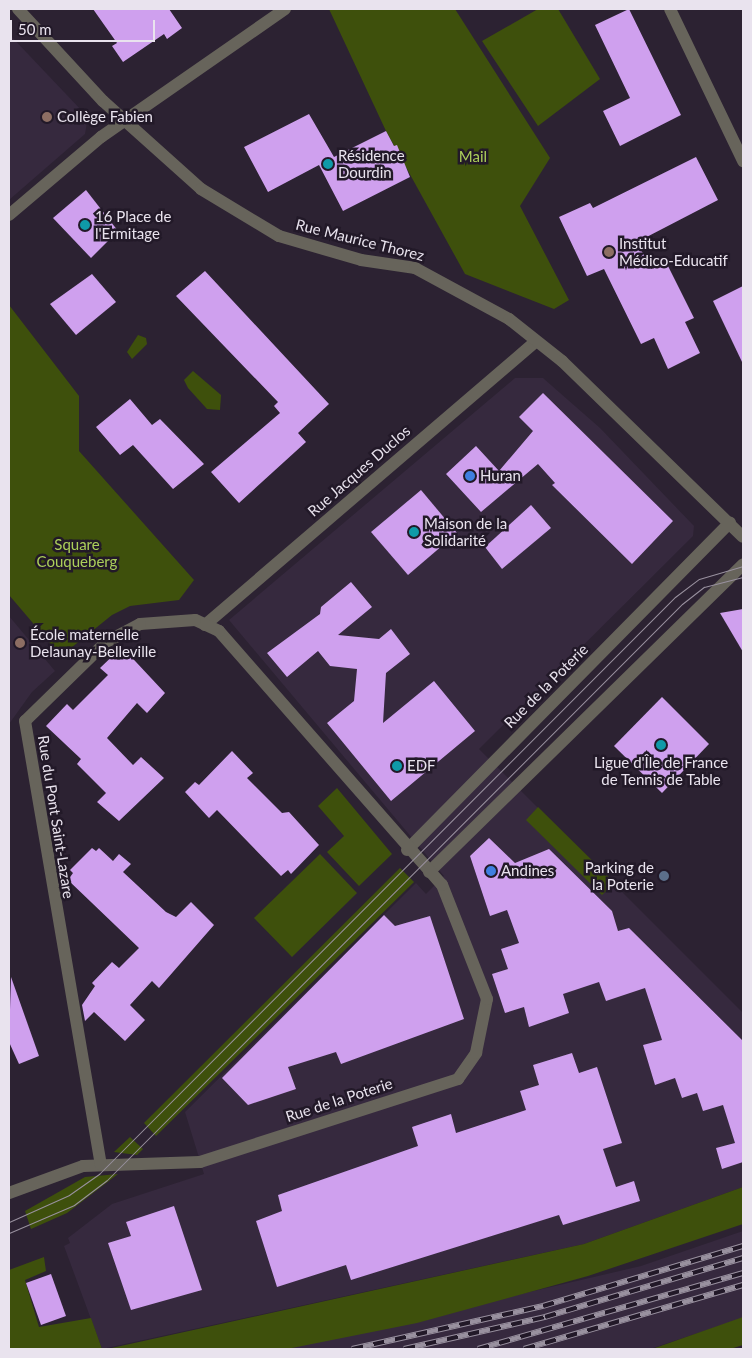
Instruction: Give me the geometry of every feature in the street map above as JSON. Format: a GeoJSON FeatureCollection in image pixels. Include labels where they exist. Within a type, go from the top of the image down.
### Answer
{"type":"FeatureCollection","features":[{"type":"Feature","properties":{"kind":"street","name":"Rue Maurice Thorez"},"geometry":{"type":"LineString","coordinates":[[18,9],[126,122],[201,189],[279,236],[361,260],[415,268],[509,319],[535,342],[562,361],[743,536]]}},
{"type":"Feature","properties":{"kind":"street"},"geometry":{"type":"LineString","coordinates":[[9,215],[101,137],[126,122],[285,9]]}},
{"type":"Feature","properties":{"kind":"street"},"geometry":{"type":"LineString","coordinates":[[670,9],[743,161]]}},
{"type":"Feature","properties":{"kind":"street","name":"Rue Jacques Duclos"},"geometry":{"type":"LineString","coordinates":[[205,625],[535,342]]}},
{"type":"Feature","properties":{"kind":"street","name":"Rue de la Poterie"},"geometry":{"type":"LineString","coordinates":[[9,1192],[83,1166],[200,1162],[458,1079],[476,1053],[487,999],[462,928],[442,885],[407,850],[730,523]]}},
{"type":"Feature","properties":{"kind":"street"},"geometry":{"type":"LineString","coordinates":[[429,872],[743,564]]}},
{"type":"Feature","properties":{"kind":"street","name":"Rue du Pont Saint-Lazare"},"geometry":{"type":"LineString","coordinates":[[101,1165],[86,1094],[25,721],[114,638],[140,624],[195,620],[218,631],[407,850]]}},
{"type":"Feature","properties":{"kind":"shaded area","name":"Collège Fabien"},"geometry":{"type":"Polygon","coordinates":[[[9,34],[83,112],[87,122],[85,134],[9,200],[9,34]]]}},
{"type":"Feature","properties":{"kind":"shaded area"},"geometry":{"type":"Polygon","coordinates":[[[515,378],[543,378],[600,428],[694,526],[693,536],[479,749],[743,1013],[743,1187],[584,1244],[102,1349],[64,1246],[70,1243],[68,1238],[112,1204],[204,1174],[185,1112],[416,883],[426,894],[444,876],[229,620],[515,378]]]}},
{"type":"Feature","properties":{"kind":"shaded area","name":"École maternelle Delaunay-Belleville"},"geometry":{"type":"Polygon","coordinates":[[[9,616],[55,671],[32,692],[9,724],[9,616]]]}},
{"type":"Feature","properties":{"kind":"shaded area"},"geometry":{"type":"Polygon","coordinates":[[[743,1231],[743,1318],[650,1349],[286,1349],[641,1266],[743,1231]]]}},
{"type":"Feature","properties":{"kind":"green space","name":"Mail"},"geometry":{"type":"Polygon","coordinates":[[[329,9],[455,9],[550,158],[520,206],[569,300],[554,309],[465,274],[386,131],[329,9]]]}},
{"type":"Feature","properties":{"kind":"green space"},"geometry":{"type":"Polygon","coordinates":[[[538,9],[558,9],[600,79],[538,126],[482,41],[538,9]]]}},
{"type":"Feature","properties":{"kind":"green space","name":"Square Couqueberg"},"geometry":{"type":"Polygon","coordinates":[[[9,305],[79,396],[79,451],[194,580],[179,600],[130,606],[112,615],[61,656],[9,595],[9,305]]]}},
{"type":"Feature","properties":{"kind":"green space"},"geometry":{"type":"Polygon","coordinates":[[[138,335],[146,338],[147,344],[132,359],[127,352],[138,335]]]}},
{"type":"Feature","properties":{"kind":"green space"},"geometry":{"type":"Polygon","coordinates":[[[193,371],[221,395],[220,410],[207,409],[188,388],[184,380],[193,371]]]}},
{"type":"Feature","properties":{"kind":"green space"},"geometry":{"type":"Polygon","coordinates":[[[337,788],[392,854],[359,886],[327,852],[344,836],[318,806],[337,788]]]}},
{"type":"Feature","properties":{"kind":"green space"},"geometry":{"type":"Polygon","coordinates":[[[538,807],[615,883],[602,895],[526,820],[538,807]]]}},
{"type":"Feature","properties":{"kind":"green space"},"geometry":{"type":"Polygon","coordinates":[[[320,854],[357,893],[292,957],[254,918],[320,854]]]}},
{"type":"Feature","properties":{"kind":"green space"},"geometry":{"type":"Polygon","coordinates":[[[400,868],[414,882],[156,1136],[144,1123],[400,868]]]}},
{"type":"Feature","properties":{"kind":"green space"},"geometry":{"type":"Polygon","coordinates":[[[130,1137],[143,1149],[137,1155],[114,1152],[130,1137]]]}},
{"type":"Feature","properties":{"kind":"green space"},"geometry":{"type":"Polygon","coordinates":[[[118,1174],[67,1213],[31,1229],[25,1211],[85,1177],[118,1174]]]}},
{"type":"Feature","properties":{"kind":"green space"},"geometry":{"type":"Polygon","coordinates":[[[743,1187],[743,1224],[588,1276],[417,1323],[287,1349],[107,1349],[584,1244],[743,1187]]]}},
{"type":"Feature","properties":{"kind":"green space"},"geometry":{"type":"Polygon","coordinates":[[[44,1257],[46,1271],[25,1280],[39,1327],[91,1318],[102,1349],[9,1349],[9,1270],[44,1257]]]}},
{"type":"Feature","properties":{"kind":"green space"},"geometry":{"type":"Polygon","coordinates":[[[743,1317],[743,1345],[730,1349],[652,1349],[743,1317]]]}},
{"type":"Feature","properties":{"kind":"building"},"geometry":{"type":"Polygon","coordinates":[[[93,9],[169,9],[182,28],[167,39],[164,34],[123,62],[112,46],[117,43],[93,9]]]}},
{"type":"Feature","properties":{"kind":"building"},"geometry":{"type":"Polygon","coordinates":[[[629,9],[681,115],[620,146],[603,111],[630,98],[595,25],[629,9]]]}},
{"type":"Feature","properties":{"kind":"building","name":"Résidence Dourdin"},"geometry":{"type":"Polygon","coordinates":[[[309,114],[334,157],[386,131],[394,146],[397,145],[410,177],[343,211],[319,165],[268,192],[244,147],[309,114]]]}},
{"type":"Feature","properties":{"kind":"building","name":"Institut Médico-Educatif"},"geometry":{"type":"Polygon","coordinates":[[[696,157],[718,200],[637,242],[651,269],[666,262],[694,318],[685,322],[700,353],[668,369],[654,338],[641,344],[604,269],[587,276],[559,217],[590,203],[593,208],[696,157]]]}},
{"type":"Feature","properties":{"kind":"building","name":"16 Place de l'Ermitage"},"geometry":{"type":"Polygon","coordinates":[[[86,190],[118,231],[91,258],[53,218],[86,190]]]}},
{"type":"Feature","properties":{"kind":"building"},"geometry":{"type":"Polygon","coordinates":[[[205,271],[329,404],[298,433],[306,442],[239,503],[211,472],[280,413],[274,406],[278,402],[176,296],[205,271]]]}},
{"type":"Feature","properties":{"kind":"building"},"geometry":{"type":"Polygon","coordinates":[[[92,274],[116,302],[76,335],[50,304],[92,274]]]}},
{"type":"Feature","properties":{"kind":"building","name":"Institut Médico-Educatif"},"geometry":{"type":"Polygon","coordinates":[[[743,286],[743,364],[713,301],[743,286]]]}},
{"type":"Feature","properties":{"kind":"building"},"geometry":{"type":"Polygon","coordinates":[[[543,393],[673,521],[632,564],[552,485],[555,483],[538,464],[481,512],[446,474],[476,446],[499,471],[533,431],[519,417],[543,393]]]}},
{"type":"Feature","properties":{"kind":"building"},"geometry":{"type":"Polygon","coordinates":[[[130,399],[152,425],[160,419],[204,464],[173,489],[133,445],[120,455],[96,427],[130,399]]]}},
{"type":"Feature","properties":{"kind":"building","name":"Maison de la Solidarité"},"geometry":{"type":"Polygon","coordinates":[[[421,490],[457,533],[408,575],[371,532],[421,490]]]}},
{"type":"Feature","properties":{"kind":"building"},"geometry":{"type":"Polygon","coordinates":[[[531,505],[551,528],[502,569],[485,547],[531,505]]]}},
{"type":"Feature","properties":{"kind":"building"},"geometry":{"type":"Polygon","coordinates":[[[351,582],[372,607],[338,635],[379,639],[391,629],[410,654],[386,673],[383,723],[434,681],[475,731],[391,801],[327,723],[354,701],[357,669],[330,666],[318,651],[287,677],[267,653],[320,614],[321,607],[351,582]]]}},
{"type":"Feature","properties":{"kind":"building"},"geometry":{"type":"Polygon","coordinates":[[[743,609],[743,652],[720,613],[743,609]]]}},
{"type":"Feature","properties":{"kind":"building"},"geometry":{"type":"Polygon","coordinates":[[[122,647],[165,693],[147,713],[137,703],[107,738],[133,765],[141,757],[164,778],[119,821],[97,802],[106,793],[77,764],[81,759],[46,726],[67,704],[73,710],[108,675],[100,668],[122,647]]]}},
{"type":"Feature","properties":{"kind":"building","name":"Ligue d'Île de France de Tennis de Table"},"geometry":{"type":"Polygon","coordinates":[[[662,697],[709,744],[662,793],[614,746],[662,697]]]}},
{"type":"Feature","properties":{"kind":"building"},"geometry":{"type":"Polygon","coordinates":[[[232,751],[253,773],[247,778],[282,813],[289,812],[319,845],[291,874],[288,870],[281,876],[217,810],[209,818],[185,792],[195,782],[199,785],[232,751]]]}},
{"type":"Feature","properties":{"kind":"building"},"geometry":{"type":"Polygon","coordinates":[[[489,838],[515,863],[549,849],[612,911],[618,931],[629,928],[743,1041],[743,1162],[722,1169],[716,1148],[735,1143],[723,1105],[703,1111],[697,1093],[682,1098],[675,1078],[655,1085],[643,1045],[662,1040],[645,988],[606,1001],[599,982],[563,994],[569,1013],[529,1027],[524,1007],[505,1013],[492,974],[508,969],[501,949],[519,943],[507,910],[490,916],[470,856],[489,838]]]}},
{"type":"Feature","properties":{"kind":"building"},"geometry":{"type":"Polygon","coordinates":[[[92,848],[96,851],[99,848],[113,861],[119,854],[131,864],[123,872],[166,912],[176,917],[191,902],[214,925],[159,988],[152,981],[130,1005],[145,1020],[125,1041],[94,1012],[85,1021],[82,1005],[95,986],[92,983],[112,962],[119,968],[139,948],[68,880],[73,873],[70,870],[92,848]]]}},
{"type":"Feature","properties":{"kind":"building"},"geometry":{"type":"Polygon","coordinates":[[[384,915],[395,926],[430,916],[464,1019],[341,1064],[336,1052],[288,1067],[296,1089],[248,1105],[222,1078],[384,915]]]}},
{"type":"Feature","properties":{"kind":"building"},"geometry":{"type":"Polygon","coordinates":[[[11,977],[39,1056],[19,1064],[9,1042],[11,977]]]}},
{"type":"Feature","properties":{"kind":"building"},"geometry":{"type":"Polygon","coordinates":[[[572,1053],[579,1073],[597,1067],[622,1143],[603,1149],[616,1187],[634,1181],[640,1201],[563,1225],[559,1215],[351,1280],[346,1265],[277,1287],[256,1221],[282,1211],[278,1195],[418,1146],[412,1127],[451,1114],[456,1133],[526,1110],[520,1091],[539,1085],[533,1065],[572,1053]]]}},
{"type":"Feature","properties":{"kind":"building"},"geometry":{"type":"Polygon","coordinates":[[[174,1206],[202,1290],[131,1310],[108,1243],[131,1236],[126,1222],[174,1206]]]}},
{"type":"Feature","properties":{"kind":"building"},"geometry":{"type":"Polygon","coordinates":[[[51,1274],[66,1316],[41,1325],[26,1283],[51,1274]]]}},
{"type":"Feature","properties":{"kind":"tram line"},"geometry":{"type":"LineString","coordinates":[[9,1222],[69,1195],[99,1174],[675,597],[699,579],[743,566]]}},
{"type":"Feature","properties":{"kind":"tram line"},"geometry":{"type":"LineString","coordinates":[[9,1233],[74,1205],[107,1180],[682,604],[704,587],[743,577]]}},
{"type":"Feature","properties":{"kind":"railway"},"geometry":{"type":"LineString","coordinates":[[352,1349],[543,1306],[743,1246]]}},
{"type":"Feature","properties":{"kind":"railway"},"geometry":{"type":"LineString","coordinates":[[404,1349],[545,1317],[743,1258]]}},
{"type":"Feature","properties":{"kind":"railway"},"geometry":{"type":"LineString","coordinates":[[478,1349],[743,1273]]}},
{"type":"Feature","properties":{"kind":"railway"},"geometry":{"type":"LineString","coordinates":[[524,1349],[743,1285]]}},
{"type":"Feature","properties":{"kind":"place","name":"Collège Fabien"},"geometry":{"type":"Point","coordinates":[47,117]}},
{"type":"Feature","properties":{"kind":"place","name":"Résidence Dourdin"},"geometry":{"type":"Point","coordinates":[328,164]}},
{"type":"Feature","properties":{"kind":"place","name":"16 Place de l'Ermitage"},"geometry":{"type":"Point","coordinates":[85,225]}},
{"type":"Feature","properties":{"kind":"place","name":"Institut Médico-Educatif"},"geometry":{"type":"Point","coordinates":[609,252]}},
{"type":"Feature","properties":{"kind":"place","name":"Huran"},"geometry":{"type":"Point","coordinates":[470,476]}},
{"type":"Feature","properties":{"kind":"place","name":"Maison de la Solidarité"},"geometry":{"type":"Point","coordinates":[414,532]}},
{"type":"Feature","properties":{"kind":"place","name":"École maternelle Delaunay-Belleville"},"geometry":{"type":"Point","coordinates":[20,643]}},
{"type":"Feature","properties":{"kind":"place","name":"Ligue d'Île de France de Tennis de Table"},"geometry":{"type":"Point","coordinates":[661,745]}},
{"type":"Feature","properties":{"kind":"place","name":"EDF"},"geometry":{"type":"Point","coordinates":[397,766]}},
{"type":"Feature","properties":{"kind":"place","name":"Andines"},"geometry":{"type":"Point","coordinates":[491,871]}},
{"type":"Feature","properties":{"kind":"place","name":"Parking de la Poterie"},"geometry":{"type":"Point","coordinates":[664,876]}}]}
